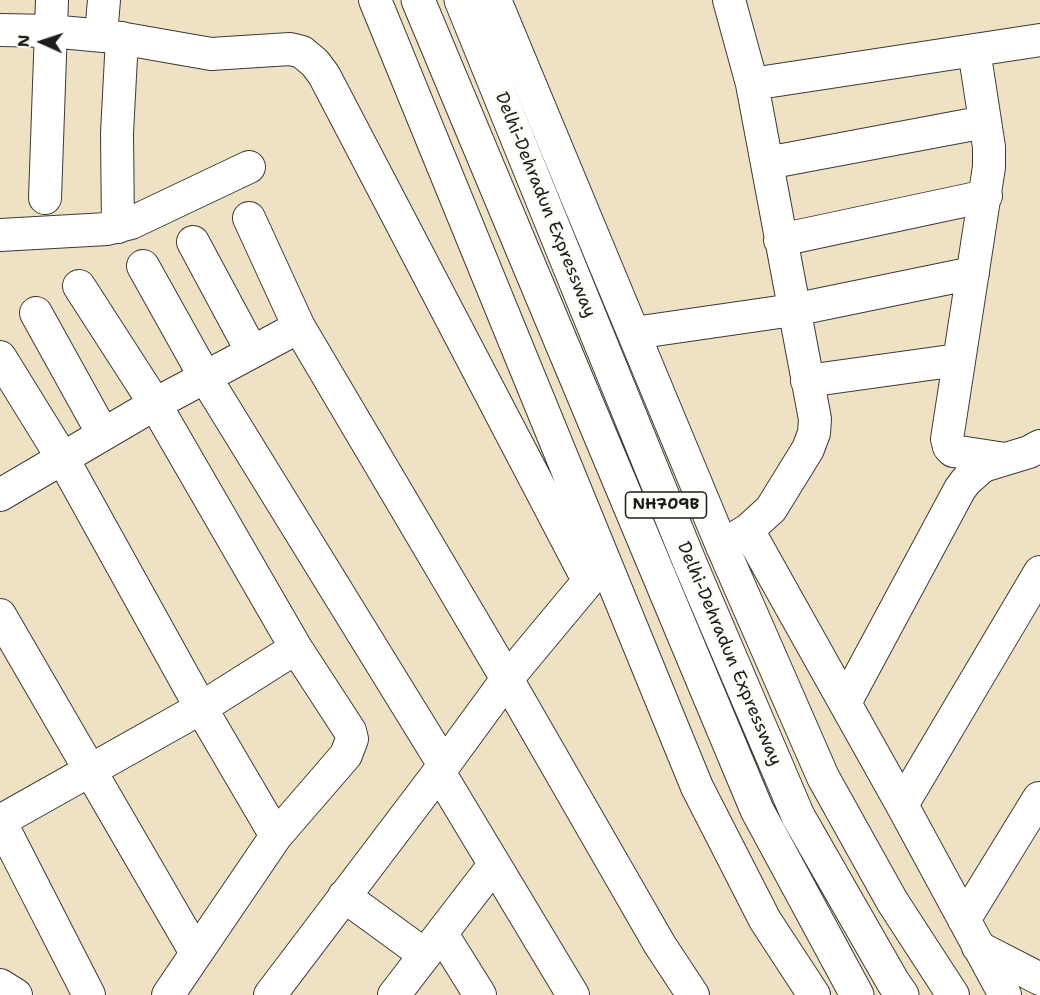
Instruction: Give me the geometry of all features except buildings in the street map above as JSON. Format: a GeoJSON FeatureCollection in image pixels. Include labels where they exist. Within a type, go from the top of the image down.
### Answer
{"type":"FeatureCollection","features":[{"type":"Feature","properties":{"kind":"highway","name":"Delhi-Dehradun Expressway"},"geometry":{"type":"LineString","coordinates":[[418,0],[757,810],[857,995]]}},
{"type":"Feature","properties":{"kind":"highway","name":"Delhi-Dehradun Expressway"},"geometry":{"type":"LineString","coordinates":[[461,0],[690,563],[798,816],[902,995]]}},
{"type":"Feature","properties":{"kind":"street"},"geometry":{"type":"LineString","coordinates":[[45,198],[52,0]]}},
{"type":"Feature","properties":{"kind":"street"},"geometry":{"type":"LineString","coordinates":[[104,0],[112,37],[117,133],[118,227]]}},
{"type":"Feature","properties":{"kind":"street"},"geometry":{"type":"LineString","coordinates":[[375,0],[596,571]]}},
{"type":"Feature","properties":{"kind":"street"},"geometry":{"type":"LineString","coordinates":[[495,0],[634,333],[735,538],[824,777],[892,901],[952,995]]}},
{"type":"Feature","properties":{"kind":"street"},"geometry":{"type":"LineString","coordinates":[[729,0],[752,84],[815,419],[814,433],[808,449],[771,509],[735,538]]}},
{"type":"Feature","properties":{"kind":"street"},"geometry":{"type":"LineString","coordinates":[[0,30],[50,31],[112,37],[211,54],[290,49],[302,52],[315,63],[324,75],[596,571],[698,787],[765,920],[814,995]]}},
{"type":"Feature","properties":{"kind":"street"},"geometry":{"type":"LineString","coordinates":[[752,84],[1040,40]]}},
{"type":"Feature","properties":{"kind":"street"},"geometry":{"type":"LineString","coordinates":[[974,50],[989,167],[948,427],[949,447],[963,454],[1005,459]]}},
{"type":"Feature","properties":{"kind":"street"},"geometry":{"type":"LineString","coordinates":[[767,163],[985,122]]}},
{"type":"Feature","properties":{"kind":"street"},"geometry":{"type":"LineString","coordinates":[[0,236],[91,231],[118,227],[249,167]]}},
{"type":"Feature","properties":{"kind":"street"},"geometry":{"type":"LineString","coordinates":[[780,240],[986,196]]}},
{"type":"Feature","properties":{"kind":"street"},"geometry":{"type":"LineString","coordinates":[[249,218],[299,327],[507,679],[660,945],[693,995]]}},
{"type":"Feature","properties":{"kind":"street"},"geometry":{"type":"LineString","coordinates":[[193,242],[252,352]]}},
{"type":"Feature","properties":{"kind":"street"},"geometry":{"type":"LineString","coordinates":[[143,266],[206,377],[442,769],[495,865],[573,995]]}},
{"type":"Feature","properties":{"kind":"street"},"geometry":{"type":"LineString","coordinates":[[634,333],[793,310],[973,273]]}},
{"type":"Feature","properties":{"kind":"street"},"geometry":{"type":"LineString","coordinates":[[79,286],[155,404],[296,648],[350,731],[352,739],[346,755],[276,836],[168,995]]}},
{"type":"Feature","properties":{"kind":"street"},"geometry":{"type":"LineString","coordinates":[[36,313],[103,434]]}},
{"type":"Feature","properties":{"kind":"street"},"geometry":{"type":"LineString","coordinates":[[0,495],[155,404],[299,327]]}},
{"type":"Feature","properties":{"kind":"street"},"geometry":{"type":"LineString","coordinates":[[0,357],[63,459],[201,708],[276,836]]}},
{"type":"Feature","properties":{"kind":"street"},"geometry":{"type":"LineString","coordinates":[[807,381],[958,360]]}},
{"type":"Feature","properties":{"kind":"street"},"geometry":{"type":"LineString","coordinates":[[845,703],[960,489],[983,465],[1029,452],[1040,446]]}},
{"type":"Feature","properties":{"kind":"street"},"geometry":{"type":"LineString","coordinates":[[735,538],[845,703],[1005,995]]}},
{"type":"Feature","properties":{"kind":"street"},"geometry":{"type":"LineString","coordinates":[[270,995],[442,769],[507,679],[596,571]]}},
{"type":"Feature","properties":{"kind":"street"},"geometry":{"type":"LineString","coordinates":[[902,805],[1040,572]]}},
{"type":"Feature","properties":{"kind":"street"},"geometry":{"type":"LineString","coordinates":[[0,615],[196,953]]}},
{"type":"Feature","properties":{"kind":"street"},"geometry":{"type":"LineString","coordinates":[[89,995],[0,820],[201,708],[296,648]]}},
{"type":"Feature","properties":{"kind":"street"},"geometry":{"type":"LineString","coordinates":[[971,933],[1039,798]]}},
{"type":"Feature","properties":{"kind":"street"},"geometry":{"type":"LineString","coordinates":[[394,995],[495,865]]}},
{"type":"Feature","properties":{"kind":"street"},"geometry":{"type":"LineString","coordinates":[[344,896],[433,945],[480,995]]}},
{"type":"Feature","properties":{"kind":"street"},"geometry":{"type":"LineString","coordinates":[[971,933],[1037,970]]}},
{"type":"Feature","properties":{"kind":"street"},"geometry":{"type":"LineString","coordinates":[[0,985],[16,995]]}}]}
